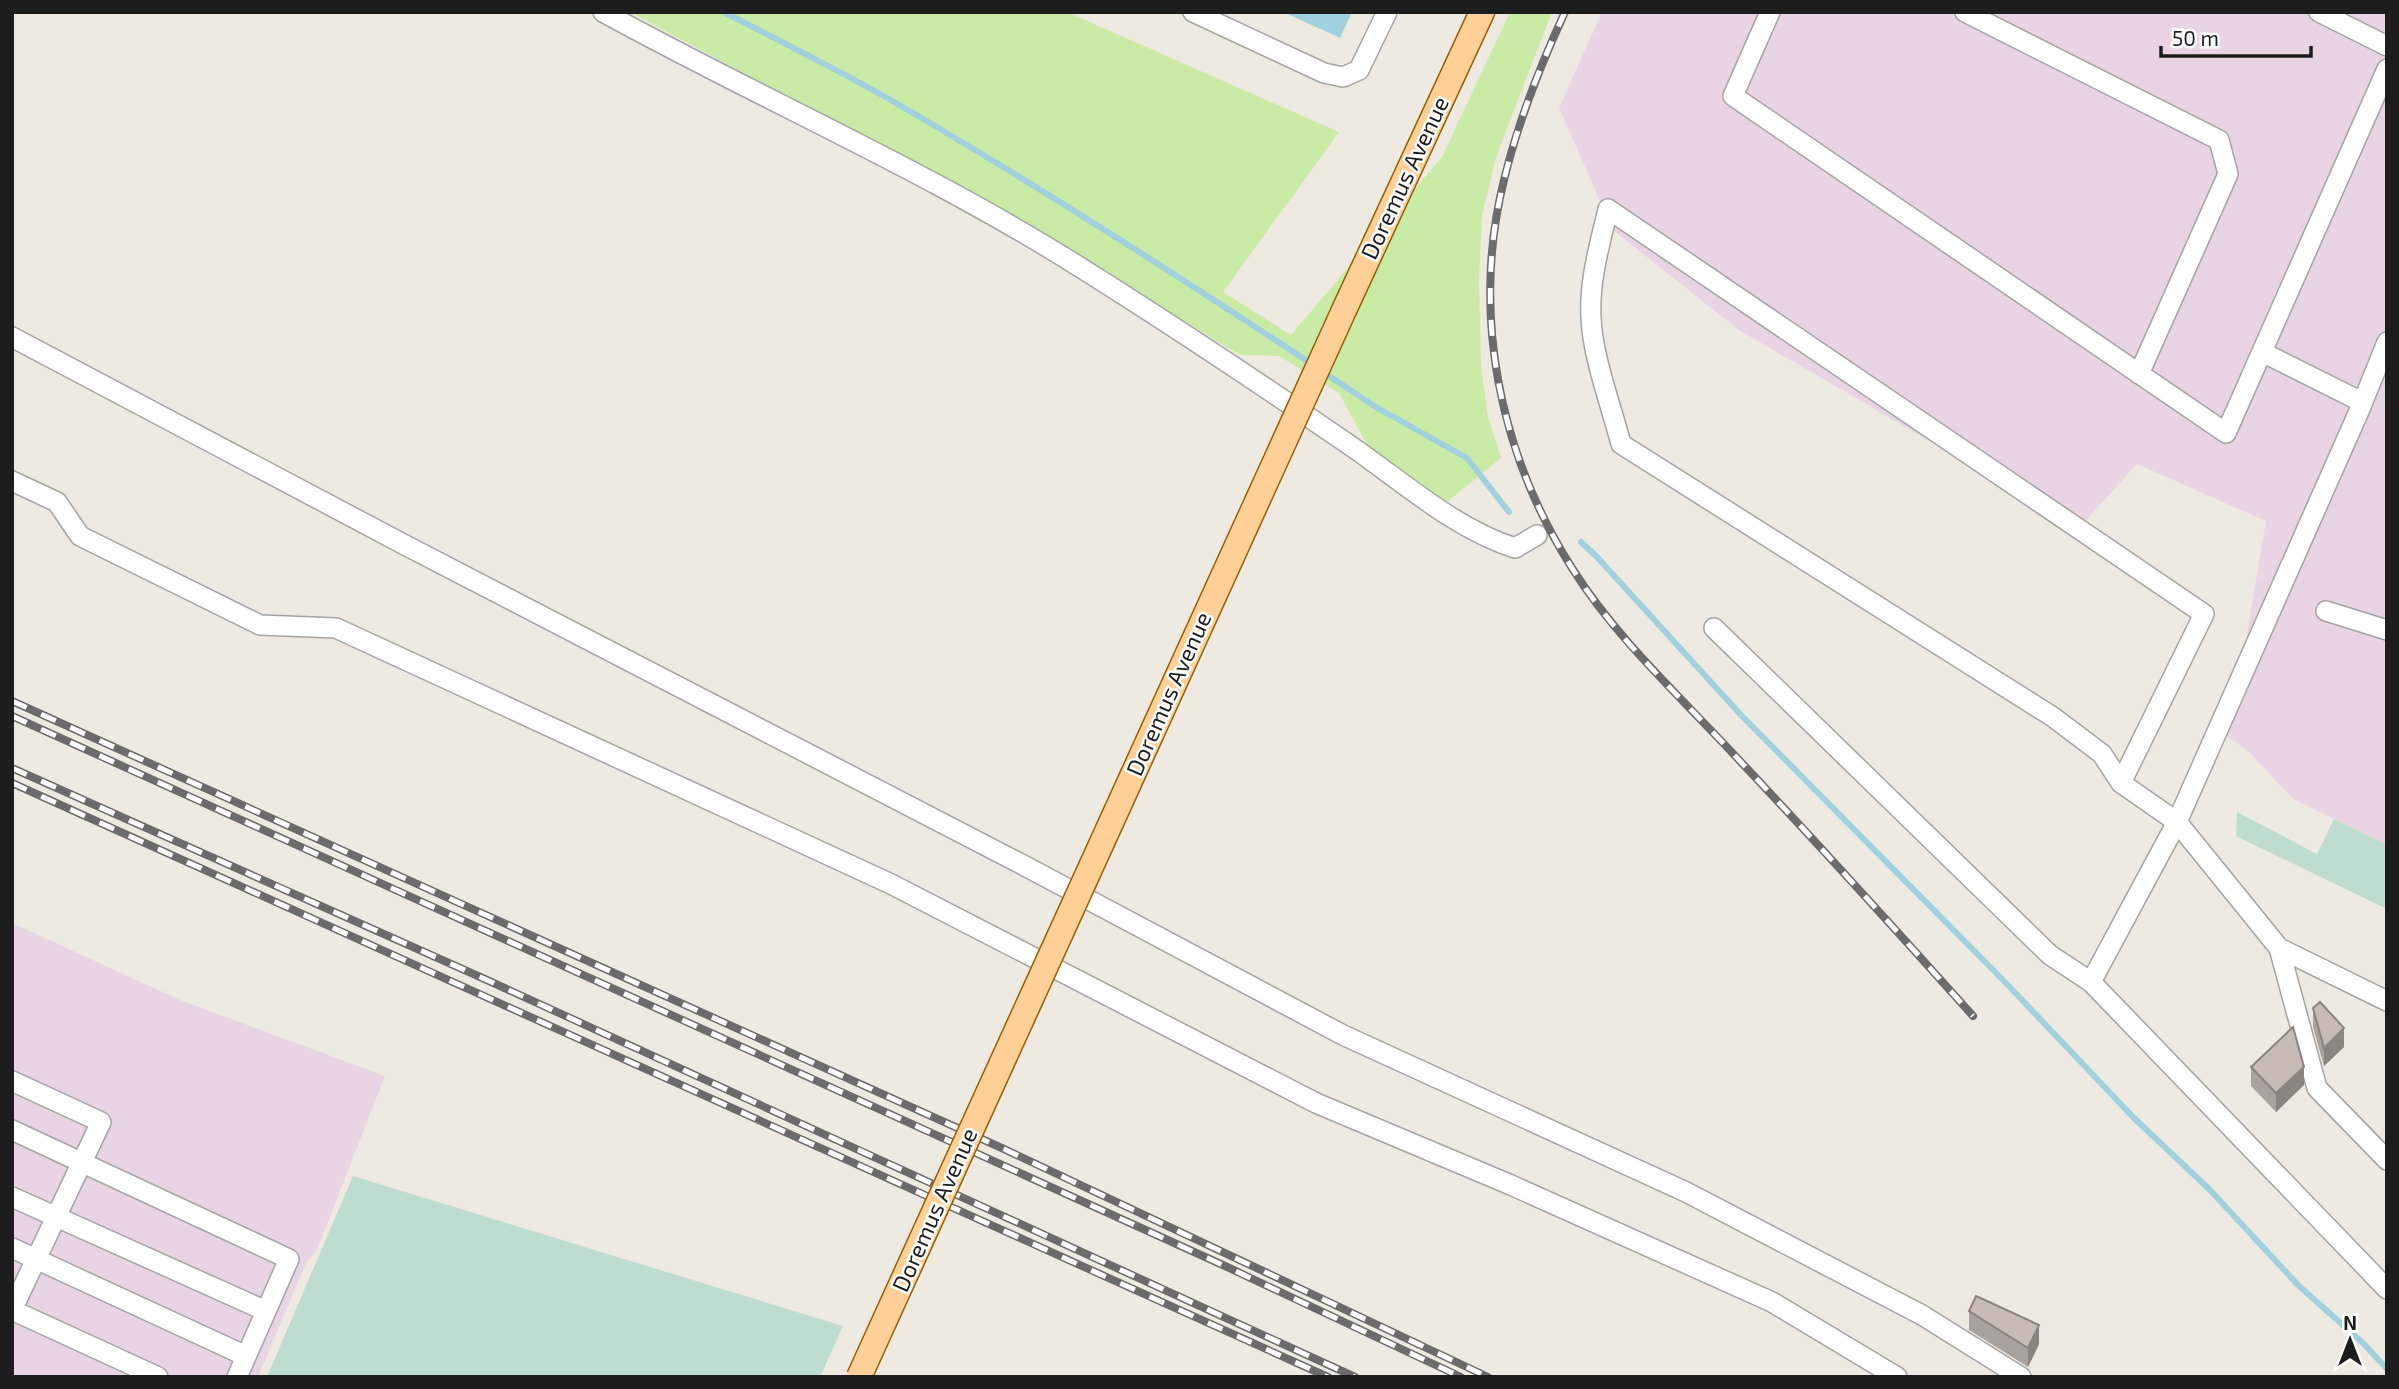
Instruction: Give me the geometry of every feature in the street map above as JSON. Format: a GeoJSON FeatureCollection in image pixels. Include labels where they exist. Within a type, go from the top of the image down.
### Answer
{"type":"FeatureCollection","features":[{"type":"Feature","properties":{"kind":"main road","name":"Doremus Avenue"},"geometry":{"type":"LineString","coordinates":[[859,1377],[1482,12]]}},
{"type":"Feature","properties":{"kind":"lane"},"geometry":{"type":"LineString","coordinates":[[603,12],[697,64],[1012,225],[1229,362],[1438,508],[1490,540],[1515,548],[1537,535]]}},
{"type":"Feature","properties":{"kind":"lane"},"geometry":{"type":"LineString","coordinates":[[1193,12],[1324,73],[1343,77],[1359,69],[1387,12]]}},
{"type":"Feature","properties":{"kind":"lane"},"geometry":{"type":"LineString","coordinates":[[1770,12],[1733,96],[2226,433],[2387,69]]}},
{"type":"Feature","properties":{"kind":"lane"},"geometry":{"type":"LineString","coordinates":[[1965,12],[2218,140],[2228,174],[2139,374]]}},
{"type":"Feature","properties":{"kind":"lane"},"geometry":{"type":"LineString","coordinates":[[2319,12],[2387,46]]}},
{"type":"Feature","properties":{"kind":"lane"},"geometry":{"type":"LineString","coordinates":[[2121,783],[2204,614],[1608,209],[1592,282],[1592,335],[1621,444],[2053,717],[2102,754],[2121,783],[2177,822],[2279,948],[2317,1088],[2387,1160]]}},
{"type":"Feature","properties":{"kind":"lane"},"geometry":{"type":"LineString","coordinates":[[12,337],[1343,1035],[1686,1192],[1922,1315],[2021,1377]]}},
{"type":"Feature","properties":{"kind":"lane"},"geometry":{"type":"LineString","coordinates":[[2091,982],[2177,822],[2387,342]]}},
{"type":"Feature","properties":{"kind":"lane"},"geometry":{"type":"LineString","coordinates":[[2262,352],[2362,402]]}},
{"type":"Feature","properties":{"kind":"lane"},"geometry":{"type":"LineString","coordinates":[[12,481],[57,502],[80,536],[260,625],[336,628],[891,884],[1316,1103],[1511,1185],[1772,1302],[1897,1377]]}},
{"type":"Feature","properties":{"kind":"lane"},"geometry":{"type":"LineString","coordinates":[[2326,611],[2387,630]]}},
{"type":"Feature","properties":{"kind":"lane"},"geometry":{"type":"LineString","coordinates":[[1714,628],[2050,955],[2091,982],[2387,1289]]}},
{"type":"Feature","properties":{"kind":"lane"},"geometry":{"type":"LineString","coordinates":[[2279,948],[2387,1001]]}},
{"type":"Feature","properties":{"kind":"lane"},"geometry":{"type":"LineString","coordinates":[[12,1081],[102,1122],[12,1310],[158,1377]]}},
{"type":"Feature","properties":{"kind":"lane"},"geometry":{"type":"LineString","coordinates":[[12,1130],[289,1259],[237,1377]]}},
{"type":"Feature","properties":{"kind":"lane"},"geometry":{"type":"LineString","coordinates":[[12,1197],[266,1311]]}},
{"type":"Feature","properties":{"kind":"lane"},"geometry":{"type":"LineString","coordinates":[[12,1248],[246,1356]]}},
{"type":"Feature","properties":{"kind":"shaded area"},"geometry":{"type":"Polygon","coordinates":[[[1602,12],[2387,12],[2387,845],[2293,799],[2250,753],[2209,723],[2245,646],[2266,521],[2137,464],[2079,528],[1739,330],[1613,230],[1559,108],[1602,12]]]}},
{"type":"Feature","properties":{"kind":"shaded area"},"geometry":{"type":"Polygon","coordinates":[[[12,923],[180,1000],[385,1076],[317,1250],[306,1263],[258,1377],[12,1377],[12,923]]]}},
{"type":"Feature","properties":{"kind":"green space"},"geometry":{"type":"Polygon","coordinates":[[[630,12],[1067,12],[1339,132],[1223,292],[1291,335],[1442,157],[1510,12],[1552,12],[1496,157],[1482,216],[1479,281],[1481,366],[1488,417],[1501,458],[1447,502],[1370,450],[1339,393],[1279,356],[1240,355],[1007,214],[630,12]]]}},
{"type":"Feature","properties":{"kind":"green space"},"geometry":{"type":"Polygon","coordinates":[[[2237,812],[2317,854],[2334,819],[2387,845],[2387,909],[2236,836],[2237,812]]]}},
{"type":"Feature","properties":{"kind":"green space"},"geometry":{"type":"Polygon","coordinates":[[[353,1176],[843,1326],[820,1377],[267,1377],[353,1176]]]}},
{"type":"Feature","properties":{"kind":"water"},"geometry":{"type":"Polygon","coordinates":[[[1283,12],[1352,12],[1340,38],[1283,12]]]}},
{"type":"Feature","properties":{"kind":"building"},"geometry":{"type":"Polygon","coordinates":[[[2320,1002],[2344,1028],[2324,1048],[2313,1008],[2320,1002]]]}},
{"type":"Feature","properties":{"kind":"building"},"geometry":{"type":"Polygon","coordinates":[[[2293,1027],[2304,1067],[2276,1093],[2251,1067],[2293,1027]]]}},
{"type":"Feature","properties":{"kind":"building"},"geometry":{"type":"Polygon","coordinates":[[[1976,1296],[2039,1325],[2028,1348],[1969,1311],[1976,1296]]]}},
{"type":"Feature","properties":{"kind":"waterway"},"geometry":{"type":"LineString","coordinates":[[724,12],[848,76],[997,163],[1209,296],[1313,365]]}},
{"type":"Feature","properties":{"kind":"waterway"},"geometry":{"type":"LineString","coordinates":[[1322,371],[1374,406],[1467,458],[1509,512]]}},
{"type":"Feature","properties":{"kind":"waterway"},"geometry":{"type":"LineString","coordinates":[[1581,542],[1741,715],[2006,983],[2133,1117],[2210,1190],[2299,1286],[2363,1343],[2387,1369]]}},
{"type":"Feature","properties":{"kind":"railway"},"geometry":{"type":"LineString","coordinates":[[1565,12],[1538,74],[1516,137],[1494,230],[1490,281],[1498,381],[1526,478],[1547,524],[1572,568],[1609,620],[1973,1016]]}},
{"type":"Feature","properties":{"kind":"railway"},"geometry":{"type":"LineString","coordinates":[[12,701],[1004,1149],[1488,1377]]}},
{"type":"Feature","properties":{"kind":"railway"},"geometry":{"type":"LineString","coordinates":[[12,716],[1225,1266],[1461,1377]]}},
{"type":"Feature","properties":{"kind":"railway"},"geometry":{"type":"LineString","coordinates":[[12,768],[487,980],[1355,1377]]}},
{"type":"Feature","properties":{"kind":"railway"},"geometry":{"type":"LineString","coordinates":[[12,783],[1328,1377]]}}]}
